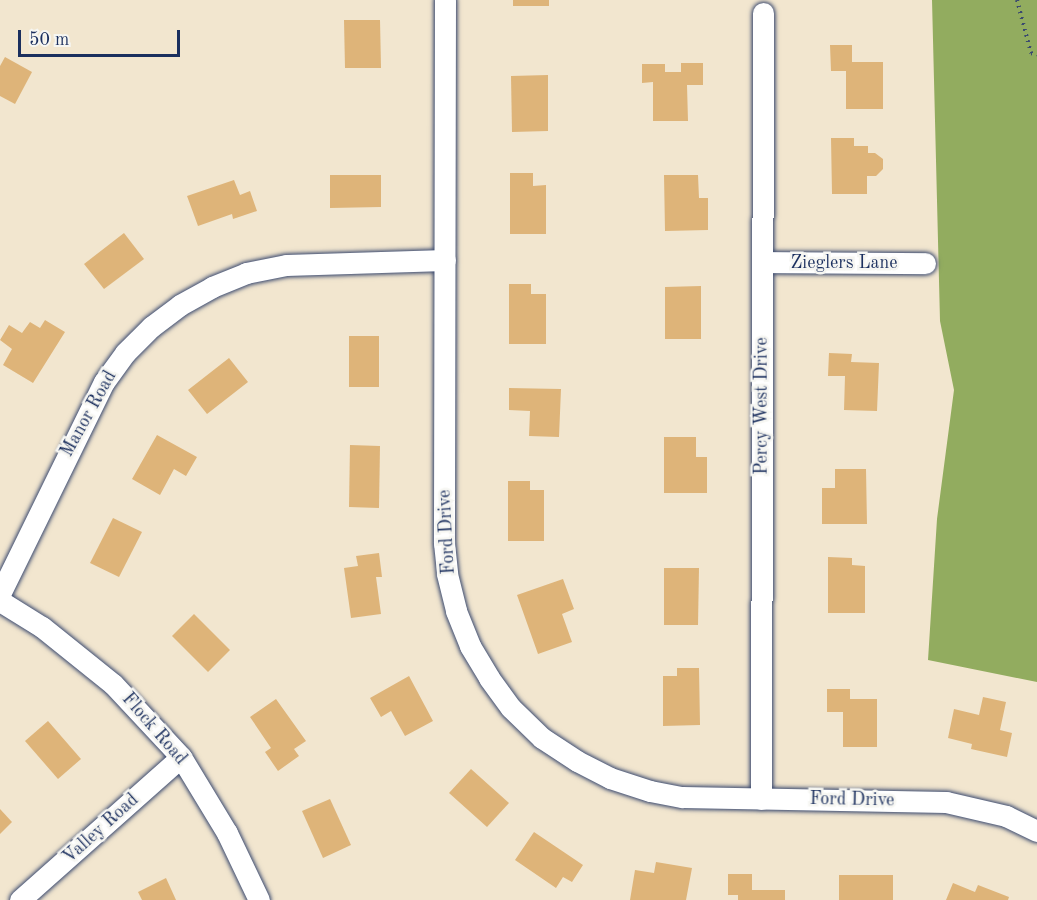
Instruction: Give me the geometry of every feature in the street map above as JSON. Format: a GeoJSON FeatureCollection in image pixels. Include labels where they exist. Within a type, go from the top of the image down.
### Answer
{"type":"FeatureCollection","features":[{"type":"Feature","properties":{"kind":"street","name":"Ford Drive"},"geometry":{"type":"LineString","coordinates":[[445,0],[445,553],[456,611],[470,646],[489,678],[511,708],[542,738],[576,761],[610,778],[650,791],[682,797],[946,802],[1006,816],[1037,831]]}},
{"type":"Feature","properties":{"kind":"street","name":"Percy West Drive"},"geometry":{"type":"LineString","coordinates":[[761,799],[763,13]]}},
{"type":"Feature","properties":{"kind":"street","name":"Manor Road"},"geometry":{"type":"LineString","coordinates":[[0,594],[104,382],[138,339],[180,305],[212,287],[246,273],[286,264],[445,260]]}},
{"type":"Feature","properties":{"kind":"street","name":"Zieglers Lane"},"geometry":{"type":"LineString","coordinates":[[763,262],[925,263]]}},
{"type":"Feature","properties":{"kind":"street","name":"Flock Road"},"geometry":{"type":"LineString","coordinates":[[0,601],[42,627],[113,684],[181,757],[227,833],[259,900]]}},
{"type":"Feature","properties":{"kind":"street","name":"Valley Road"},"geometry":{"type":"LineString","coordinates":[[20,900],[181,757]]}},
{"type":"Feature","properties":{"kind":"path"},"geometry":{"type":"LineString","coordinates":[[1017,0],[1031,53],[1037,55]]}},
{"type":"Feature","properties":{"kind":"green space"},"geometry":{"type":"Polygon","coordinates":[[[932,0],[1037,0],[1037,682],[928,660],[937,519],[954,390],[940,321],[932,0]]]}},
{"type":"Feature","properties":{"kind":"building"},"geometry":{"type":"Polygon","coordinates":[[[513,0],[549,0],[549,6],[513,6],[513,0]]]}},
{"type":"Feature","properties":{"kind":"building"},"geometry":{"type":"Polygon","coordinates":[[[344,20],[380,20],[381,68],[345,68],[344,20]]]}},
{"type":"Feature","properties":{"kind":"building"},"geometry":{"type":"Polygon","coordinates":[[[830,45],[852,45],[852,62],[883,62],[883,109],[846,109],[846,71],[831,71],[830,45]]]}},
{"type":"Feature","properties":{"kind":"building"},"geometry":{"type":"Polygon","coordinates":[[[5,57],[32,72],[15,104],[0,96],[0,66],[5,57]]]}},
{"type":"Feature","properties":{"kind":"building"},"geometry":{"type":"Polygon","coordinates":[[[681,63],[703,63],[703,85],[687,85],[688,121],[653,121],[653,82],[642,83],[642,64],[665,64],[665,72],[681,72],[681,63]]]}},
{"type":"Feature","properties":{"kind":"building"},"geometry":{"type":"Polygon","coordinates":[[[548,75],[548,131],[512,132],[511,76],[548,75]]]}},
{"type":"Feature","properties":{"kind":"building"},"geometry":{"type":"Polygon","coordinates":[[[831,138],[854,138],[854,146],[868,146],[868,153],[875,153],[883,159],[883,169],[876,176],[867,176],[867,194],[832,194],[831,138]]]}},
{"type":"Feature","properties":{"kind":"building"},"geometry":{"type":"Polygon","coordinates":[[[510,173],[533,173],[533,186],[546,185],[546,234],[510,234],[510,173]]]}},
{"type":"Feature","properties":{"kind":"building"},"geometry":{"type":"Polygon","coordinates":[[[330,175],[381,175],[381,207],[330,208],[330,175]]]}},
{"type":"Feature","properties":{"kind":"building"},"geometry":{"type":"Polygon","coordinates":[[[664,175],[698,175],[699,198],[708,198],[708,230],[665,231],[664,175]]]}},
{"type":"Feature","properties":{"kind":"building"},"geometry":{"type":"Polygon","coordinates":[[[234,180],[240,195],[250,191],[257,211],[233,219],[232,214],[198,226],[187,196],[234,180]]]}},
{"type":"Feature","properties":{"kind":"building"},"geometry":{"type":"Polygon","coordinates":[[[124,233],[144,259],[104,289],[84,264],[124,233]]]}},
{"type":"Feature","properties":{"kind":"building"},"geometry":{"type":"Polygon","coordinates":[[[509,284],[531,284],[531,294],[546,294],[546,344],[509,344],[509,284]]]}},
{"type":"Feature","properties":{"kind":"building"},"geometry":{"type":"Polygon","coordinates":[[[701,286],[701,339],[665,339],[665,287],[701,286]]]}},
{"type":"Feature","properties":{"kind":"building"},"geometry":{"type":"Polygon","coordinates":[[[45,320],[65,332],[33,383],[3,365],[12,349],[0,340],[9,325],[22,333],[30,322],[40,328],[45,320]]]}},
{"type":"Feature","properties":{"kind":"building"},"geometry":{"type":"Polygon","coordinates":[[[349,336],[379,336],[379,387],[349,387],[349,336]]]}},
{"type":"Feature","properties":{"kind":"building"},"geometry":{"type":"Polygon","coordinates":[[[829,353],[852,354],[851,362],[879,363],[877,411],[844,410],[845,376],[828,376],[829,353]]]}},
{"type":"Feature","properties":{"kind":"building"},"geometry":{"type":"Polygon","coordinates":[[[229,358],[248,382],[207,414],[188,390],[229,358]]]}},
{"type":"Feature","properties":{"kind":"building"},"geometry":{"type":"Polygon","coordinates":[[[509,388],[561,389],[559,437],[529,436],[530,411],[509,410],[509,388]]]}},
{"type":"Feature","properties":{"kind":"building"},"geometry":{"type":"Polygon","coordinates":[[[157,435],[197,457],[186,476],[174,469],[160,495],[132,479],[157,435]]]}},
{"type":"Feature","properties":{"kind":"building"},"geometry":{"type":"Polygon","coordinates":[[[664,437],[696,437],[696,457],[707,457],[707,493],[664,493],[664,437]]]}},
{"type":"Feature","properties":{"kind":"building"},"geometry":{"type":"Polygon","coordinates":[[[350,445],[380,446],[379,508],[349,507],[350,445]]]}},
{"type":"Feature","properties":{"kind":"building"},"geometry":{"type":"Polygon","coordinates":[[[835,469],[866,469],[867,524],[822,524],[822,488],[835,488],[835,469]]]}},
{"type":"Feature","properties":{"kind":"building"},"geometry":{"type":"Polygon","coordinates":[[[508,481],[530,481],[530,490],[544,490],[544,541],[508,541],[508,481]]]}},
{"type":"Feature","properties":{"kind":"building"},"geometry":{"type":"Polygon","coordinates":[[[113,518],[142,532],[119,577],[90,563],[113,518]]]}},
{"type":"Feature","properties":{"kind":"building"},"geometry":{"type":"Polygon","coordinates":[[[379,553],[382,577],[376,577],[381,614],[351,618],[344,568],[358,566],[356,556],[379,553]]]}},
{"type":"Feature","properties":{"kind":"building"},"geometry":{"type":"Polygon","coordinates":[[[828,557],[852,558],[852,565],[865,566],[865,613],[828,613],[828,557]]]}},
{"type":"Feature","properties":{"kind":"building"},"geometry":{"type":"Polygon","coordinates":[[[664,568],[699,568],[698,625],[664,625],[664,568]]]}},
{"type":"Feature","properties":{"kind":"building"},"geometry":{"type":"Polygon","coordinates":[[[563,579],[574,609],[562,614],[572,642],[538,654],[517,595],[563,579]]]}},
{"type":"Feature","properties":{"kind":"building"},"geometry":{"type":"Polygon","coordinates":[[[194,614],[230,650],[208,672],[172,636],[194,614]]]}},
{"type":"Feature","properties":{"kind":"building"},"geometry":{"type":"Polygon","coordinates":[[[677,668],[699,668],[700,725],[663,726],[663,676],[677,676],[677,668]]]}},
{"type":"Feature","properties":{"kind":"building"},"geometry":{"type":"Polygon","coordinates":[[[409,676],[433,721],[405,736],[391,711],[381,717],[370,698],[409,676]]]}},
{"type":"Feature","properties":{"kind":"building"},"geometry":{"type":"Polygon","coordinates":[[[827,689],[850,689],[850,699],[877,699],[877,747],[843,747],[843,712],[827,712],[827,689]]]}},
{"type":"Feature","properties":{"kind":"building"},"geometry":{"type":"Polygon","coordinates":[[[983,697],[1006,702],[1000,730],[1012,733],[1007,757],[971,749],[972,744],[948,738],[954,709],[979,715],[983,697]]]}},
{"type":"Feature","properties":{"kind":"building"},"geometry":{"type":"Polygon","coordinates":[[[276,699],[306,741],[294,749],[299,756],[278,771],[265,752],[271,748],[250,717],[276,699]]]}},
{"type":"Feature","properties":{"kind":"building"},"geometry":{"type":"Polygon","coordinates":[[[48,721],[81,759],[58,779],[25,741],[48,721]]]}},
{"type":"Feature","properties":{"kind":"building"},"geometry":{"type":"Polygon","coordinates":[[[471,769],[509,803],[487,827],[449,793],[471,769]]]}},
{"type":"Feature","properties":{"kind":"building"},"geometry":{"type":"Polygon","coordinates":[[[330,799],[351,845],[323,858],[302,811],[330,799]]]}},
{"type":"Feature","properties":{"kind":"building"},"geometry":{"type":"Polygon","coordinates":[[[0,809],[12,822],[0,834],[0,809]]]}},
{"type":"Feature","properties":{"kind":"building"},"geometry":{"type":"Polygon","coordinates":[[[534,832],[583,865],[572,882],[563,877],[556,888],[515,860],[534,832]]]}},
{"type":"Feature","properties":{"kind":"building"},"geometry":{"type":"Polygon","coordinates":[[[656,862],[692,868],[686,900],[630,900],[635,870],[654,873],[656,862]]]}},
{"type":"Feature","properties":{"kind":"building"},"geometry":{"type":"Polygon","coordinates":[[[728,874],[752,874],[752,890],[785,890],[785,900],[738,900],[738,895],[728,895],[728,874]]]}},
{"type":"Feature","properties":{"kind":"building"},"geometry":{"type":"Polygon","coordinates":[[[839,875],[893,875],[893,900],[839,900],[839,875]]]}},
{"type":"Feature","properties":{"kind":"building"},"geometry":{"type":"Polygon","coordinates":[[[166,878],[176,900],[142,900],[138,892],[166,878]]]}},
{"type":"Feature","properties":{"kind":"building"},"geometry":{"type":"Polygon","coordinates":[[[953,883],[975,892],[978,885],[1009,897],[1008,900],[946,900],[953,883]]]}}]}
